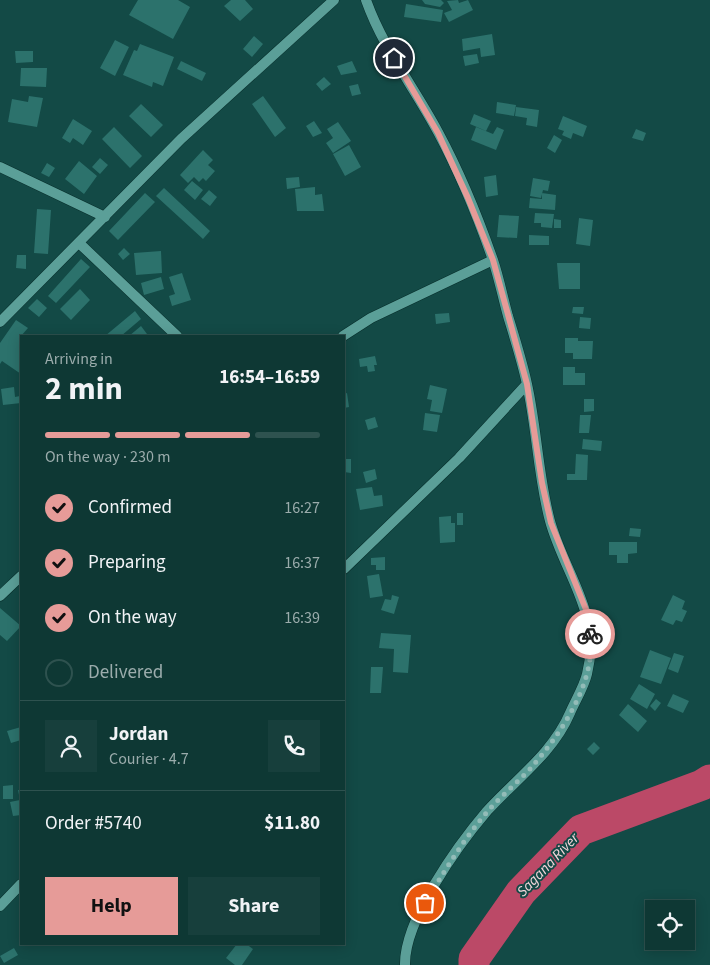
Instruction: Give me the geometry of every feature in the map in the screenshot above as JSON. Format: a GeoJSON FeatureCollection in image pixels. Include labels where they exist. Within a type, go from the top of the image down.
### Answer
{"type":"FeatureCollection","features":[{"type":"Feature","properties":{"kind":"street"},"geometry":{"type":"LineString","coordinates":[[0,322],[181,139],[334,0]]}},
{"type":"Feature","properties":{"kind":"street"},"geometry":{"type":"LineString","coordinates":[[366,0],[385,43],[438,133],[468,198],[493,260],[527,384],[542,483],[551,523],[587,612],[591,639],[587,675],[568,718],[529,770],[487,812],[452,859],[416,920],[409,938],[405,965]]}},
{"type":"Feature","properties":{"kind":"street"},"geometry":{"type":"LineString","coordinates":[[0,167],[105,217]]}},
{"type":"Feature","properties":{"kind":"street"},"geometry":{"type":"LineString","coordinates":[[78,243],[176,335]]}},
{"type":"Feature","properties":{"kind":"street"},"geometry":{"type":"LineString","coordinates":[[345,335],[371,318],[493,260]]}},
{"type":"Feature","properties":{"kind":"street"},"geometry":{"type":"LineString","coordinates":[[345,568],[459,458],[527,384]]}},
{"type":"Feature","properties":{"kind":"street"},"geometry":{"type":"LineString","coordinates":[[0,596],[20,577]]}},
{"type":"Feature","properties":{"kind":"street"},"geometry":{"type":"LineString","coordinates":[[0,906],[20,885]]}},
{"type":"Feature","properties":{"kind":"building"},"geometry":{"type":"Polygon","coordinates":[[[138,0],[178,0],[190,7],[173,39],[129,15],[138,0]]]}},
{"type":"Feature","properties":{"kind":"building"},"geometry":{"type":"Polygon","coordinates":[[[231,0],[245,0],[253,9],[240,21],[224,6],[231,0]]]}},
{"type":"Feature","properties":{"kind":"building"},"geometry":{"type":"Polygon","coordinates":[[[422,0],[441,0],[444,3],[440,7],[425,4],[422,0]]]}},
{"type":"Feature","properties":{"kind":"building"},"geometry":{"type":"Polygon","coordinates":[[[458,0],[459,3],[468,0],[473,10],[449,22],[444,13],[452,10],[447,1],[458,0]]]}},
{"type":"Feature","properties":{"kind":"building"},"geometry":{"type":"Polygon","coordinates":[[[406,4],[443,10],[441,22],[404,17],[406,4]]]}},
{"type":"Feature","properties":{"kind":"building"},"geometry":{"type":"Polygon","coordinates":[[[492,34],[495,55],[481,57],[480,48],[463,51],[462,39],[492,34]]]}},
{"type":"Feature","properties":{"kind":"building"},"geometry":{"type":"Polygon","coordinates":[[[254,36],[263,44],[252,57],[243,49],[254,36]]]}},
{"type":"Feature","properties":{"kind":"building"},"geometry":{"type":"Polygon","coordinates":[[[115,40],[129,47],[115,76],[100,68],[115,40]]]}},
{"type":"Feature","properties":{"kind":"building"},"geometry":{"type":"Polygon","coordinates":[[[140,44],[174,57],[163,86],[153,82],[152,87],[123,75],[134,50],[137,51],[140,44]]]}},
{"type":"Feature","properties":{"kind":"building"},"geometry":{"type":"Polygon","coordinates":[[[15,51],[33,51],[33,62],[16,63],[15,51]]]}},
{"type":"Feature","properties":{"kind":"building"},"geometry":{"type":"Polygon","coordinates":[[[477,54],[479,63],[465,66],[463,56],[477,54]]]}},
{"type":"Feature","properties":{"kind":"building"},"geometry":{"type":"Polygon","coordinates":[[[181,61],[206,73],[202,81],[177,69],[181,61]]]}},
{"type":"Feature","properties":{"kind":"building"},"geometry":{"type":"Polygon","coordinates":[[[352,61],[357,72],[341,75],[337,66],[352,61]]]}},
{"type":"Feature","properties":{"kind":"building"},"geometry":{"type":"Polygon","coordinates":[[[21,68],[47,68],[46,87],[20,86],[21,68]]]}},
{"type":"Feature","properties":{"kind":"building"},"geometry":{"type":"Polygon","coordinates":[[[324,77],[331,84],[322,91],[316,84],[324,77]]]}},
{"type":"Feature","properties":{"kind":"building"},"geometry":{"type":"Polygon","coordinates":[[[358,84],[361,94],[352,96],[349,86],[358,84]]]}},
{"type":"Feature","properties":{"kind":"building"},"geometry":{"type":"Polygon","coordinates":[[[29,96],[43,98],[37,127],[8,122],[12,99],[28,102],[29,96]]]}},
{"type":"Feature","properties":{"kind":"building"},"geometry":{"type":"Polygon","coordinates":[[[263,96],[286,128],[275,137],[252,104],[263,96]]]}},
{"type":"Feature","properties":{"kind":"building"},"geometry":{"type":"Polygon","coordinates":[[[497,102],[516,105],[514,116],[496,113],[497,102]]]}},
{"type":"Feature","properties":{"kind":"building"},"geometry":{"type":"Polygon","coordinates":[[[141,104],[163,125],[151,137],[129,116],[141,104]]]}},
{"type":"Feature","properties":{"kind":"building"},"geometry":{"type":"Polygon","coordinates":[[[516,107],[539,110],[537,127],[526,125],[527,118],[515,116],[516,107]]]}},
{"type":"Feature","properties":{"kind":"building"},"geometry":{"type":"Polygon","coordinates":[[[474,114],[491,121],[486,131],[470,124],[474,114]]]}},
{"type":"Feature","properties":{"kind":"building"},"geometry":{"type":"Polygon","coordinates":[[[563,116],[587,126],[583,137],[573,133],[571,139],[562,135],[564,131],[558,129],[563,116]]]}},
{"type":"Feature","properties":{"kind":"building"},"geometry":{"type":"Polygon","coordinates":[[[73,119],[92,131],[83,145],[73,138],[70,143],[62,138],[73,119]]]}},
{"type":"Feature","properties":{"kind":"building"},"geometry":{"type":"Polygon","coordinates":[[[314,121],[322,133],[313,137],[306,126],[314,121]]]}},
{"type":"Feature","properties":{"kind":"building"},"geometry":{"type":"Polygon","coordinates":[[[338,122],[351,141],[333,153],[326,143],[333,138],[327,129],[338,122]]]}},
{"type":"Feature","properties":{"kind":"building"},"geometry":{"type":"Polygon","coordinates":[[[114,127],[142,156],[130,168],[102,139],[114,127]]]}},
{"type":"Feature","properties":{"kind":"building"},"geometry":{"type":"Polygon","coordinates":[[[476,127],[493,134],[497,127],[504,130],[496,150],[471,140],[476,127]]]}},
{"type":"Feature","properties":{"kind":"building"},"geometry":{"type":"Polygon","coordinates":[[[636,129],[646,133],[643,141],[632,138],[636,129]]]}},
{"type":"Feature","properties":{"kind":"building"},"geometry":{"type":"Polygon","coordinates":[[[554,135],[562,140],[555,153],[547,148],[554,135]]]}},
{"type":"Feature","properties":{"kind":"building"},"geometry":{"type":"Polygon","coordinates":[[[349,145],[361,167],[345,176],[333,154],[349,145]]]}},
{"type":"Feature","properties":{"kind":"building"},"geometry":{"type":"Polygon","coordinates":[[[203,150],[213,160],[208,165],[215,171],[206,181],[203,178],[199,182],[194,177],[188,183],[180,175],[203,150]]]}},
{"type":"Feature","properties":{"kind":"building"},"geometry":{"type":"Polygon","coordinates":[[[100,158],[108,165],[100,174],[92,167],[100,158]]]}},
{"type":"Feature","properties":{"kind":"building"},"geometry":{"type":"Polygon","coordinates":[[[79,161],[97,176],[84,194],[65,179],[79,161]]]}},
{"type":"Feature","properties":{"kind":"building"},"geometry":{"type":"Polygon","coordinates":[[[47,163],[55,168],[49,177],[41,173],[47,163]]]}},
{"type":"Feature","properties":{"kind":"building"},"geometry":{"type":"Polygon","coordinates":[[[496,175],[498,195],[486,197],[484,177],[496,175]]]}},
{"type":"Feature","properties":{"kind":"building"},"geometry":{"type":"Polygon","coordinates":[[[299,177],[300,187],[287,189],[286,178],[299,177]]]}},
{"type":"Feature","properties":{"kind":"building"},"geometry":{"type":"Polygon","coordinates":[[[533,178],[550,181],[548,191],[543,190],[541,198],[530,196],[533,178]]]}},
{"type":"Feature","properties":{"kind":"building"},"geometry":{"type":"Polygon","coordinates":[[[192,181],[203,190],[195,200],[184,190],[192,181]]]}},
{"type":"Feature","properties":{"kind":"building"},"geometry":{"type":"Polygon","coordinates":[[[315,187],[315,195],[322,194],[324,211],[297,211],[295,189],[315,187]]]}},
{"type":"Feature","properties":{"kind":"building"},"geometry":{"type":"Polygon","coordinates":[[[164,188],[210,231],[203,239],[156,196],[164,188]]]}},
{"type":"Feature","properties":{"kind":"building"},"geometry":{"type":"Polygon","coordinates":[[[209,190],[217,197],[210,206],[201,199],[209,190]]]}},
{"type":"Feature","properties":{"kind":"building"},"geometry":{"type":"Polygon","coordinates":[[[145,193],[155,202],[118,240],[109,231],[145,193]]]}},
{"type":"Feature","properties":{"kind":"building"},"geometry":{"type":"Polygon","coordinates":[[[542,193],[556,195],[555,210],[529,208],[530,198],[542,199],[542,193]]]}},
{"type":"Feature","properties":{"kind":"building"},"geometry":{"type":"Polygon","coordinates":[[[37,209],[51,210],[48,254],[34,253],[37,209]]]}},
{"type":"Feature","properties":{"kind":"building"},"geometry":{"type":"Polygon","coordinates":[[[535,213],[554,214],[552,228],[541,227],[541,223],[534,223],[535,213]]]}},
{"type":"Feature","properties":{"kind":"building"},"geometry":{"type":"Polygon","coordinates":[[[499,215],[519,216],[517,238],[497,237],[499,215]]]}},
{"type":"Feature","properties":{"kind":"building"},"geometry":{"type":"Polygon","coordinates":[[[579,218],[593,220],[590,246],[576,244],[579,218]]]}},
{"type":"Feature","properties":{"kind":"building"},"geometry":{"type":"Polygon","coordinates":[[[554,219],[561,220],[561,228],[554,228],[554,219]]]}},
{"type":"Feature","properties":{"kind":"building"},"geometry":{"type":"Polygon","coordinates":[[[529,235],[549,236],[549,245],[529,245],[529,235]]]}},
{"type":"Feature","properties":{"kind":"building"},"geometry":{"type":"Polygon","coordinates":[[[124,248],[130,254],[123,260],[118,254],[124,248]]]}},
{"type":"Feature","properties":{"kind":"building"},"geometry":{"type":"Polygon","coordinates":[[[161,251],[162,273],[136,275],[134,253],[161,251]]]}},
{"type":"Feature","properties":{"kind":"building"},"geometry":{"type":"Polygon","coordinates":[[[17,255],[26,255],[26,269],[16,268],[17,255]]]}},
{"type":"Feature","properties":{"kind":"building"},"geometry":{"type":"Polygon","coordinates":[[[81,259],[90,267],[56,303],[48,296],[81,259]]]}},
{"type":"Feature","properties":{"kind":"building"},"geometry":{"type":"Polygon","coordinates":[[[557,263],[580,263],[580,289],[559,289],[557,263]]]}},
{"type":"Feature","properties":{"kind":"building"},"geometry":{"type":"Polygon","coordinates":[[[182,273],[191,300],[172,306],[169,296],[175,294],[169,277],[182,273]]]}},
{"type":"Feature","properties":{"kind":"building"},"geometry":{"type":"Polygon","coordinates":[[[161,277],[164,289],[144,295],[141,283],[161,277]]]}},
{"type":"Feature","properties":{"kind":"building"},"geometry":{"type":"Polygon","coordinates":[[[80,289],[90,300],[71,320],[60,309],[80,289]]]}},
{"type":"Feature","properties":{"kind":"building"},"geometry":{"type":"Polygon","coordinates":[[[37,299],[47,308],[39,317],[28,308],[37,299]]]}},
{"type":"Feature","properties":{"kind":"building"},"geometry":{"type":"Polygon","coordinates":[[[573,307],[584,307],[583,314],[572,313],[573,307]]]}},
{"type":"Feature","properties":{"kind":"building"},"geometry":{"type":"Polygon","coordinates":[[[135,311],[141,319],[122,335],[106,335],[135,311]]]}},
{"type":"Feature","properties":{"kind":"building"},"geometry":{"type":"Polygon","coordinates":[[[449,313],[450,322],[436,324],[435,314],[449,313]]]}},
{"type":"Feature","properties":{"kind":"building"},"geometry":{"type":"Polygon","coordinates":[[[580,317],[591,318],[590,329],[579,328],[580,317]]]}},
{"type":"Feature","properties":{"kind":"building"},"geometry":{"type":"Polygon","coordinates":[[[16,320],[28,328],[20,335],[20,373],[2,361],[0,364],[0,343],[16,320]]]}},
{"type":"Feature","properties":{"kind":"building"},"geometry":{"type":"Polygon","coordinates":[[[141,326],[147,334],[146,335],[130,335],[141,326]]]}},
{"type":"Feature","properties":{"kind":"building"},"geometry":{"type":"Polygon","coordinates":[[[565,338],[578,338],[578,341],[593,341],[592,359],[573,359],[573,353],[565,353],[565,338]]]}},
{"type":"Feature","properties":{"kind":"building"},"geometry":{"type":"Polygon","coordinates":[[[375,356],[377,365],[374,365],[375,371],[368,372],[367,366],[360,367],[359,359],[375,356]]]}},
{"type":"Feature","properties":{"kind":"building"},"geometry":{"type":"Polygon","coordinates":[[[563,367],[575,367],[575,373],[585,373],[585,385],[563,385],[563,367]]]}},
{"type":"Feature","properties":{"kind":"building"},"geometry":{"type":"Polygon","coordinates":[[[430,385],[447,389],[442,413],[430,411],[432,400],[427,399],[430,385]]]}},
{"type":"Feature","properties":{"kind":"building"},"geometry":{"type":"Polygon","coordinates":[[[14,387],[15,397],[20,396],[20,403],[3,405],[1,389],[14,387]]]}},
{"type":"Feature","properties":{"kind":"building"},"geometry":{"type":"Polygon","coordinates":[[[347,393],[349,407],[345,408],[345,394],[347,393]]]}},
{"type":"Feature","properties":{"kind":"building"},"geometry":{"type":"Polygon","coordinates":[[[584,399],[594,399],[594,411],[584,412],[584,399]]]}},
{"type":"Feature","properties":{"kind":"building"},"geometry":{"type":"Polygon","coordinates":[[[425,413],[440,415],[437,432],[423,430],[425,413]]]}},
{"type":"Feature","properties":{"kind":"building"},"geometry":{"type":"Polygon","coordinates":[[[580,415],[591,415],[589,433],[579,433],[580,415]]]}},
{"type":"Feature","properties":{"kind":"building"},"geometry":{"type":"Polygon","coordinates":[[[375,417],[378,427],[368,430],[365,420],[375,417]]]}},
{"type":"Feature","properties":{"kind":"building"},"geometry":{"type":"Polygon","coordinates":[[[583,439],[602,441],[601,451],[582,449],[583,439]]]}},
{"type":"Feature","properties":{"kind":"building"},"geometry":{"type":"Polygon","coordinates":[[[576,454],[588,455],[587,480],[567,480],[567,474],[575,474],[576,454]]]}},
{"type":"Feature","properties":{"kind":"building"},"geometry":{"type":"Polygon","coordinates":[[[345,459],[351,459],[351,473],[345,472],[345,459]]]}},
{"type":"Feature","properties":{"kind":"building"},"geometry":{"type":"Polygon","coordinates":[[[375,469],[377,479],[366,483],[363,472],[375,469]]]}},
{"type":"Feature","properties":{"kind":"building"},"geometry":{"type":"Polygon","coordinates":[[[372,487],[374,496],[382,495],[383,506],[360,510],[356,489],[372,487]]]}},
{"type":"Feature","properties":{"kind":"building"},"geometry":{"type":"Polygon","coordinates":[[[457,513],[463,513],[463,525],[457,525],[457,513]]]}},
{"type":"Feature","properties":{"kind":"building"},"geometry":{"type":"Polygon","coordinates":[[[451,516],[451,523],[455,523],[455,542],[440,543],[439,517],[451,516]]]}},
{"type":"Feature","properties":{"kind":"building"},"geometry":{"type":"Polygon","coordinates":[[[630,528],[641,529],[640,537],[629,536],[630,528]]]}},
{"type":"Feature","properties":{"kind":"building"},"geometry":{"type":"Polygon","coordinates":[[[609,542],[637,542],[637,553],[628,554],[628,563],[617,563],[617,555],[609,555],[609,542]]]}},
{"type":"Feature","properties":{"kind":"building"},"geometry":{"type":"Polygon","coordinates":[[[385,557],[385,570],[376,570],[376,565],[371,565],[371,558],[385,557]]]}},
{"type":"Feature","properties":{"kind":"building"},"geometry":{"type":"Polygon","coordinates":[[[379,574],[383,596],[370,598],[367,576],[379,574]]]}},
{"type":"Feature","properties":{"kind":"building"},"geometry":{"type":"Polygon","coordinates":[[[392,595],[399,597],[394,614],[381,610],[385,599],[391,600],[392,595]]]}},
{"type":"Feature","properties":{"kind":"building"},"geometry":{"type":"Polygon","coordinates":[[[673,595],[685,601],[682,609],[687,611],[682,622],[676,620],[673,625],[661,620],[673,595]]]}},
{"type":"Feature","properties":{"kind":"building"},"geometry":{"type":"Polygon","coordinates":[[[0,608],[20,627],[7,641],[0,635],[0,608]]]}},
{"type":"Feature","properties":{"kind":"building"},"geometry":{"type":"Polygon","coordinates":[[[381,633],[411,635],[408,673],[393,672],[394,649],[379,648],[381,633]]]}},
{"type":"Feature","properties":{"kind":"building"},"geometry":{"type":"Polygon","coordinates":[[[650,650],[671,658],[661,684],[640,677],[650,650]]]}},
{"type":"Feature","properties":{"kind":"building"},"geometry":{"type":"Polygon","coordinates":[[[674,653],[684,656],[678,673],[668,669],[674,653]]]}},
{"type":"Feature","properties":{"kind":"building"},"geometry":{"type":"Polygon","coordinates":[[[371,667],[383,667],[381,693],[370,693],[371,667]]]}},
{"type":"Feature","properties":{"kind":"building"},"geometry":{"type":"Polygon","coordinates":[[[639,684],[655,694],[647,709],[630,699],[639,684]]]}},
{"type":"Feature","properties":{"kind":"building"},"geometry":{"type":"Polygon","coordinates":[[[673,694],[689,701],[683,713],[667,706],[673,694]]]}},
{"type":"Feature","properties":{"kind":"building"},"geometry":{"type":"Polygon","coordinates":[[[656,699],[661,703],[655,711],[650,706],[656,699]]]}},
{"type":"Feature","properties":{"kind":"building"},"geometry":{"type":"Polygon","coordinates":[[[628,704],[647,721],[638,732],[619,715],[628,704]]]}},
{"type":"Feature","properties":{"kind":"building"},"geometry":{"type":"Polygon","coordinates":[[[20,727],[20,740],[11,743],[7,731],[20,727]]]}},
{"type":"Feature","properties":{"kind":"building"},"geometry":{"type":"Polygon","coordinates":[[[594,742],[600,748],[593,755],[587,749],[594,742]]]}},
{"type":"Feature","properties":{"kind":"building"},"geometry":{"type":"Polygon","coordinates":[[[13,785],[13,799],[3,799],[3,786],[13,785]]]}},
{"type":"Feature","properties":{"kind":"building"},"geometry":{"type":"Polygon","coordinates":[[[20,800],[20,815],[13,816],[10,802],[20,800]]]}},
{"type":"Feature","properties":{"kind":"building"},"geometry":{"type":"Polygon","coordinates":[[[236,945],[247,945],[253,949],[242,965],[235,965],[226,958],[236,945]]]}},
{"type":"Feature","properties":{"kind":"building"},"geometry":{"type":"Polygon","coordinates":[[[14,948],[18,955],[4,963],[0,956],[14,948]]]}},
{"type":"Feature","properties":{"kind":"waterway","name":"Sagana River"},"geometry":{"type":"LineString","coordinates":[[474,965],[474,959],[521,892],[581,830],[702,785],[710,780]]}},
{"type":"Feature","properties":{"kind":"way so far"},"geometry":{"type":"LineString","coordinates":[[425,903],[452,859],[487,812],[529,770],[568,718],[587,675],[590,634]]}},
{"type":"Feature","properties":{"kind":"route"},"geometry":{"type":"LineString","coordinates":[[394,58],[438,133],[468,198],[493,260],[527,384],[542,483],[551,523],[587,612],[590,634]]}}]}
